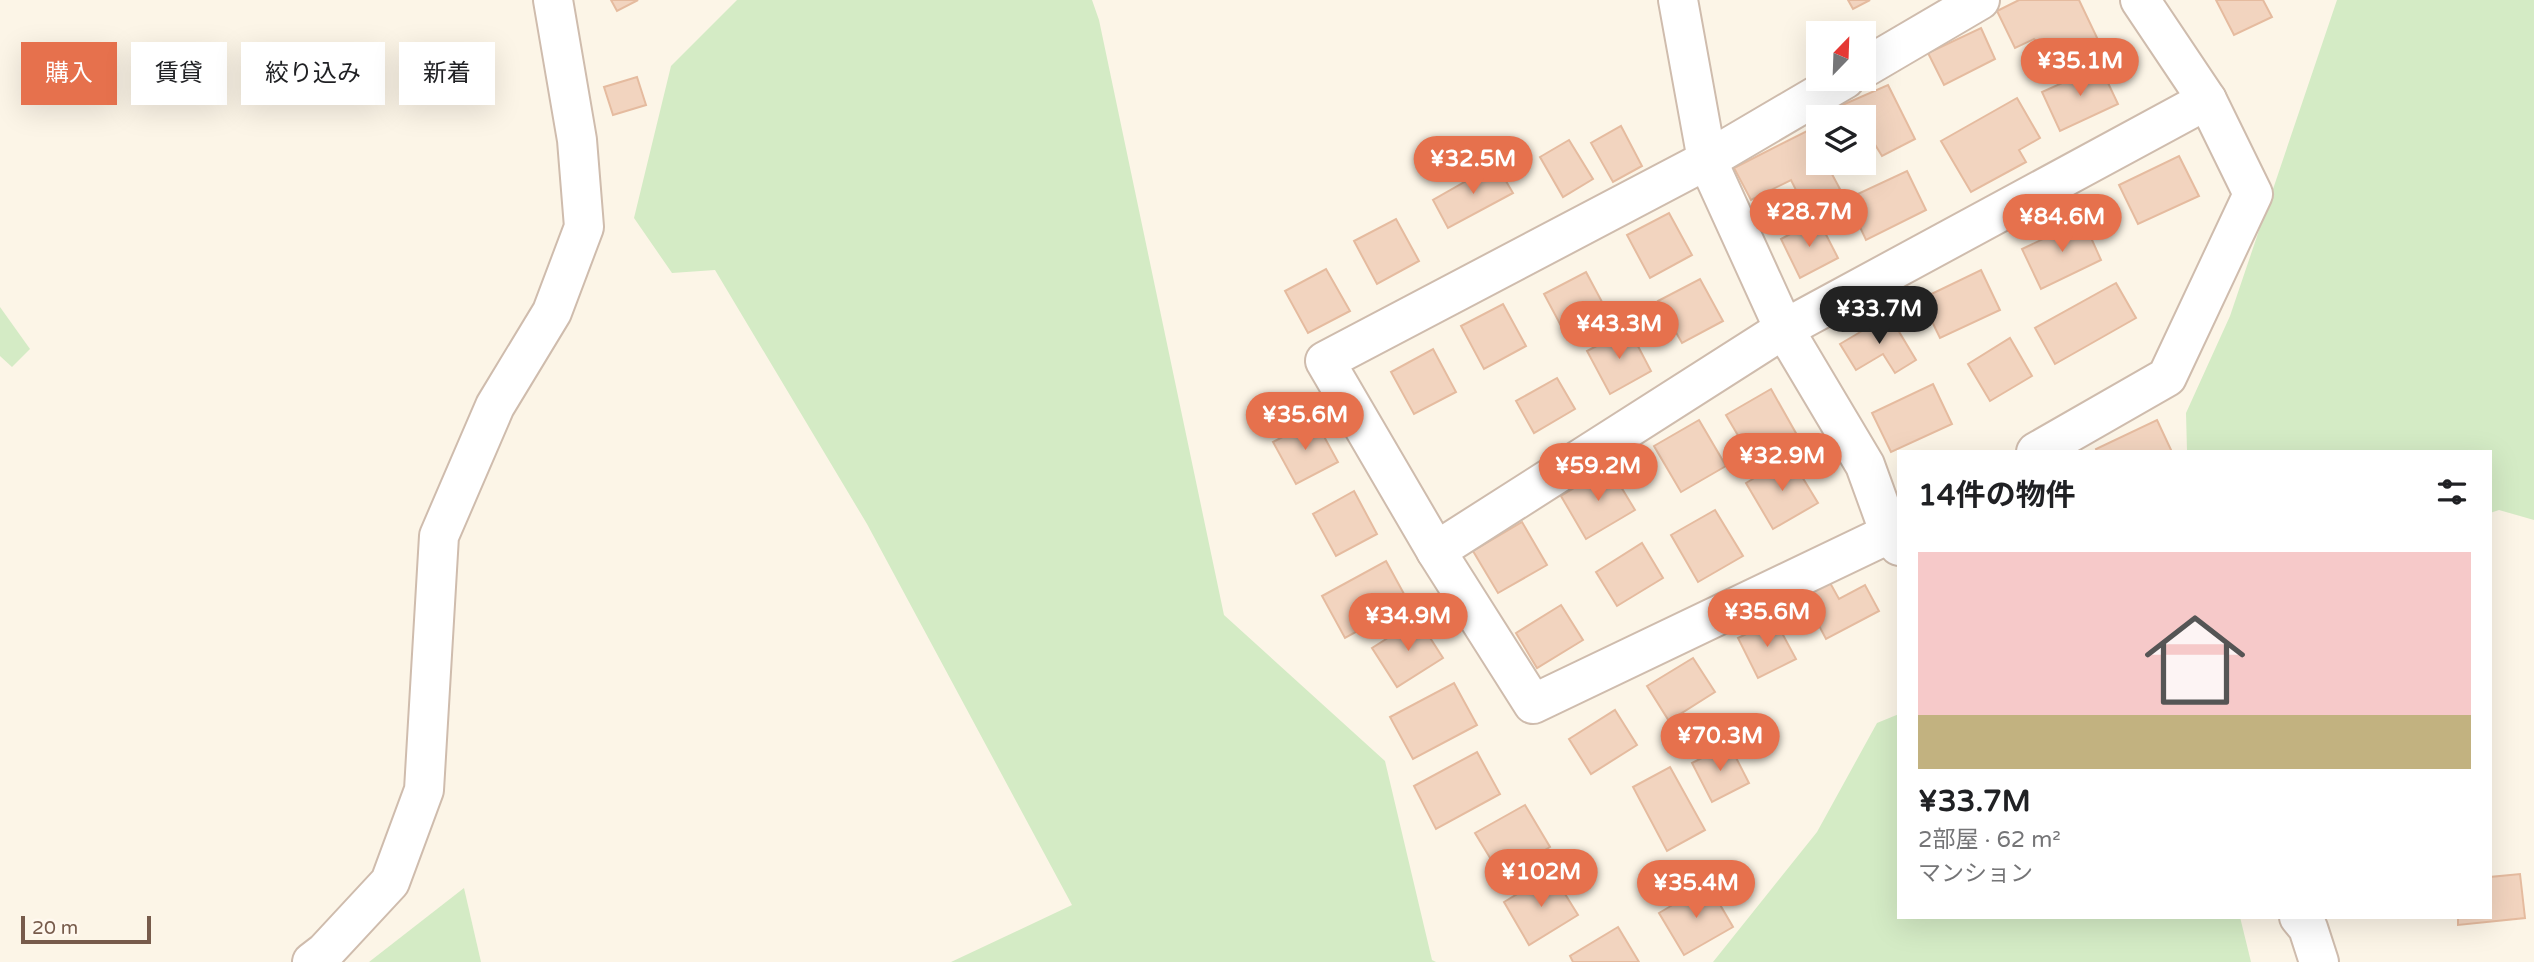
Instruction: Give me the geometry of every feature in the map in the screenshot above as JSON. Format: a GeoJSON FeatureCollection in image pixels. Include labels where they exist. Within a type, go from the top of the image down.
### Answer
{"type":"FeatureCollection","features":[{"type":"Feature","properties":{"kind":"street"},"geometry":{"type":"LineString","coordinates":[[312,962],[325,952],[390,882],[425,790],[439,536],[495,406],[552,312],[584,227],[577,140],[553,0]]}},
{"type":"Feature","properties":{"kind":"street"},"geometry":{"type":"LineString","coordinates":[[1678,0],[1707,160],[1784,329],[1865,465],[1896,536],[1533,704],[1436,551],[1325,361],[1707,160],[1825,91]]}},
{"type":"Feature","properties":{"kind":"street"},"geometry":{"type":"LineString","coordinates":[[1876,61],[1980,0]]}},
{"type":"Feature","properties":{"kind":"street"},"geometry":{"type":"LineString","coordinates":[[2039,450],[2166,377],[2253,194],[2207,100],[2140,0]]}},
{"type":"Feature","properties":{"kind":"street"},"geometry":{"type":"LineString","coordinates":[[1436,551],[1784,329],[2207,100]]}},
{"type":"Feature","properties":{"kind":"street"},"geometry":{"type":"LineString","coordinates":[[2301,919],[2308,928],[2319,962]]}},
{"type":"Feature","properties":{"kind":"green space"},"geometry":{"type":"Polygon","coordinates":[[[737,0],[1092,0],[1099,20],[1224,615],[1385,761],[1432,960],[1436,962],[951,962],[1072,905],[867,524],[715,270],[672,273],[634,218],[671,66],[737,0]]]}},
{"type":"Feature","properties":{"kind":"green space"},"geometry":{"type":"Polygon","coordinates":[[[2337,0],[2534,0],[2534,520],[2499,510],[2492,512],[2492,450],[2187,450],[2186,413],[2230,316],[2337,0]]]}},
{"type":"Feature","properties":{"kind":"green space"},"geometry":{"type":"Polygon","coordinates":[[[0,307],[30,349],[12,367],[0,356],[0,307]]]}},
{"type":"Feature","properties":{"kind":"green space"},"geometry":{"type":"Polygon","coordinates":[[[1897,715],[1897,919],[2240,919],[2251,962],[1713,962],[1817,832],[1877,723],[1897,715]]]}},
{"type":"Feature","properties":{"kind":"green space"},"geometry":{"type":"Polygon","coordinates":[[[464,888],[481,962],[369,962],[464,888]]]}},
{"type":"Feature","properties":{"kind":"building"},"geometry":{"type":"Polygon","coordinates":[[[611,0],[638,0],[617,11],[611,0]]]}},
{"type":"Feature","properties":{"kind":"building"},"geometry":{"type":"Polygon","coordinates":[[[1848,0],[1870,0],[1853,9],[1848,0]]]}},
{"type":"Feature","properties":{"kind":"building"},"geometry":{"type":"Polygon","coordinates":[[[2019,0],[2079,0],[2100,44],[2057,64],[2034,39],[2015,48],[1997,11],[2019,0]]]}},
{"type":"Feature","properties":{"kind":"building"},"geometry":{"type":"Polygon","coordinates":[[[2216,0],[2263,0],[2272,17],[2234,35],[2216,0]]]}},
{"type":"Feature","properties":{"kind":"building"},"geometry":{"type":"Polygon","coordinates":[[[1981,28],[1995,59],[1944,85],[1928,53],[1981,28]]]}},
{"type":"Feature","properties":{"kind":"building"},"geometry":{"type":"Polygon","coordinates":[[[2100,66],[2118,104],[2060,131],[2042,92],[2100,66]]]}},
{"type":"Feature","properties":{"kind":"building"},"geometry":{"type":"Polygon","coordinates":[[[637,77],[646,105],[613,115],[604,87],[637,77]]]}},
{"type":"Feature","properties":{"kind":"building"},"geometry":{"type":"Polygon","coordinates":[[[1888,85],[1915,139],[1882,156],[1876,146],[1876,105],[1842,105],[1888,85]]]}},
{"type":"Feature","properties":{"kind":"building"},"geometry":{"type":"Polygon","coordinates":[[[2017,98],[2040,138],[2019,150],[2026,162],[1971,192],[1941,141],[2017,98]]]}},
{"type":"Feature","properties":{"kind":"building"},"geometry":{"type":"Polygon","coordinates":[[[1621,126],[1642,166],[1613,182],[1591,143],[1621,126]]]}},
{"type":"Feature","properties":{"kind":"building"},"geometry":{"type":"Polygon","coordinates":[[[1806,132],[1806,175],[1832,175],[1840,189],[1805,208],[1791,180],[1751,200],[1734,168],[1806,132]]]}},
{"type":"Feature","properties":{"kind":"building"},"geometry":{"type":"Polygon","coordinates":[[[1569,140],[1593,179],[1563,197],[1540,157],[1569,140]]]}},
{"type":"Feature","properties":{"kind":"building"},"geometry":{"type":"Polygon","coordinates":[[[2179,156],[2199,196],[2138,224],[2119,185],[2179,156]]]}},
{"type":"Feature","properties":{"kind":"building"},"geometry":{"type":"Polygon","coordinates":[[[1496,164],[1513,193],[1448,228],[1433,200],[1496,164]]]}},
{"type":"Feature","properties":{"kind":"building"},"geometry":{"type":"Polygon","coordinates":[[[1907,171],[1926,210],[1866,240],[1847,199],[1907,171]]]}},
{"type":"Feature","properties":{"kind":"building"},"geometry":{"type":"Polygon","coordinates":[[[1669,213],[1692,255],[1650,278],[1627,235],[1669,213]]]}},
{"type":"Feature","properties":{"kind":"building"},"geometry":{"type":"Polygon","coordinates":[[[1396,219],[1419,261],[1377,284],[1354,241],[1396,219]]]}},
{"type":"Feature","properties":{"kind":"building"},"geometry":{"type":"Polygon","coordinates":[[[1818,219],[1838,258],[1800,278],[1781,239],[1818,219]]]}},
{"type":"Feature","properties":{"kind":"building"},"geometry":{"type":"Polygon","coordinates":[[[2083,220],[2101,260],[2041,289],[2022,249],[2083,220]]]}},
{"type":"Feature","properties":{"kind":"building"},"geometry":{"type":"Polygon","coordinates":[[[1326,269],[1350,311],[1308,333],[1285,291],[1326,269]]]}},
{"type":"Feature","properties":{"kind":"building"},"geometry":{"type":"Polygon","coordinates":[[[1981,270],[2000,310],[1940,338],[1921,299],[1981,270]]]}},
{"type":"Feature","properties":{"kind":"building"},"geometry":{"type":"Polygon","coordinates":[[[1586,272],[1609,315],[1567,337],[1544,294],[1586,272]]]}},
{"type":"Feature","properties":{"kind":"building"},"geometry":{"type":"Polygon","coordinates":[[[1700,279],[1723,321],[1682,343],[1658,301],[1700,279]]]}},
{"type":"Feature","properties":{"kind":"building"},"geometry":{"type":"Polygon","coordinates":[[[2116,283],[2136,318],[2055,364],[2035,328],[2116,283]]]}},
{"type":"Feature","properties":{"kind":"building"},"geometry":{"type":"Polygon","coordinates":[[[1503,304],[1526,346],[1484,369],[1461,326],[1503,304]]]}},
{"type":"Feature","properties":{"kind":"building"},"geometry":{"type":"Polygon","coordinates":[[[1889,315],[1916,360],[1895,373],[1883,354],[1856,370],[1840,344],[1889,315]]]}},
{"type":"Feature","properties":{"kind":"building"},"geometry":{"type":"Polygon","coordinates":[[[1629,329],[1651,371],[1610,394],[1587,351],[1629,329]]]}},
{"type":"Feature","properties":{"kind":"building"},"geometry":{"type":"Polygon","coordinates":[[[2010,338],[2032,376],[1990,401],[1968,364],[2010,338]]]}},
{"type":"Feature","properties":{"kind":"building"},"geometry":{"type":"Polygon","coordinates":[[[1433,349],[1456,392],[1414,414],[1391,372],[1433,349]]]}},
{"type":"Feature","properties":{"kind":"building"},"geometry":{"type":"Polygon","coordinates":[[[1557,378],[1575,409],[1534,433],[1516,401],[1557,378]]]}},
{"type":"Feature","properties":{"kind":"building"},"geometry":{"type":"Polygon","coordinates":[[[1933,384],[1952,424],[1891,452],[1872,413],[1933,384]]]}},
{"type":"Feature","properties":{"kind":"building"},"geometry":{"type":"Polygon","coordinates":[[[1771,389],[1797,435],[1753,461],[1726,415],[1771,389]]]}},
{"type":"Feature","properties":{"kind":"building"},"geometry":{"type":"Polygon","coordinates":[[[1315,420],[1338,462],[1296,484],[1273,442],[1315,420]]]}},
{"type":"Feature","properties":{"kind":"building"},"geometry":{"type":"Polygon","coordinates":[[[1699,420],[1726,466],[1681,492],[1654,446],[1699,420]]]}},
{"type":"Feature","properties":{"kind":"building"},"geometry":{"type":"Polygon","coordinates":[[[2157,420],[2171,450],[2096,450],[2157,420]]]}},
{"type":"Feature","properties":{"kind":"building"},"geometry":{"type":"Polygon","coordinates":[[[1790,457],[1818,503],[1773,529],[1746,483],[1790,457]]]}},
{"type":"Feature","properties":{"kind":"building"},"geometry":{"type":"Polygon","coordinates":[[[1609,467],[1635,510],[1586,539],[1561,496],[1609,467]]]}},
{"type":"Feature","properties":{"kind":"building"},"geometry":{"type":"Polygon","coordinates":[[[1354,491],[1377,534],[1336,556],[1313,514],[1354,491]]]}},
{"type":"Feature","properties":{"kind":"building"},"geometry":{"type":"Polygon","coordinates":[[[1715,510],[1743,556],[1698,582],[1671,535],[1715,510]]]}},
{"type":"Feature","properties":{"kind":"building"},"geometry":{"type":"Polygon","coordinates":[[[1522,522],[1547,565],[1498,593],[1473,551],[1522,522]]]}},
{"type":"Feature","properties":{"kind":"building"},"geometry":{"type":"Polygon","coordinates":[[[1642,543],[1663,578],[1617,606],[1596,572],[1642,543]]]}},
{"type":"Feature","properties":{"kind":"building"},"geometry":{"type":"Polygon","coordinates":[[[1386,561],[1409,603],[1345,638],[1322,596],[1386,561]]]}},
{"type":"Feature","properties":{"kind":"building"},"geometry":{"type":"Polygon","coordinates":[[[1829,581],[1839,599],[1865,585],[1879,611],[1826,639],[1803,595],[1829,581]]]}},
{"type":"Feature","properties":{"kind":"building"},"geometry":{"type":"Polygon","coordinates":[[[1561,605],[1583,640],[1537,668],[1516,633],[1561,605]]]}},
{"type":"Feature","properties":{"kind":"building"},"geometry":{"type":"Polygon","coordinates":[[[1418,619],[1443,658],[1397,687],[1372,648],[1418,619]]]}},
{"type":"Feature","properties":{"kind":"building"},"geometry":{"type":"Polygon","coordinates":[[[1775,620],[1796,659],[1758,678],[1738,638],[1775,620]]]}},
{"type":"Feature","properties":{"kind":"building"},"geometry":{"type":"Polygon","coordinates":[[[1693,658],[1715,692],[1669,721],[1647,686],[1693,658]]]}},
{"type":"Feature","properties":{"kind":"building"},"geometry":{"type":"Polygon","coordinates":[[[1454,683],[1477,725],[1413,759],[1390,717],[1454,683]]]}},
{"type":"Feature","properties":{"kind":"building"},"geometry":{"type":"Polygon","coordinates":[[[1615,710],[1637,745],[1591,774],[1569,739],[1615,710]]]}},
{"type":"Feature","properties":{"kind":"building"},"geometry":{"type":"Polygon","coordinates":[[[1729,744],[1749,783],[1712,802],[1692,763],[1729,744]]]}},
{"type":"Feature","properties":{"kind":"building"},"geometry":{"type":"Polygon","coordinates":[[[1477,752],[1500,794],[1436,829],[1414,786],[1477,752]]]}},
{"type":"Feature","properties":{"kind":"building"},"geometry":{"type":"Polygon","coordinates":[[[1670,767],[1705,830],[1667,851],[1633,787],[1670,767]]]}},
{"type":"Feature","properties":{"kind":"building"},"geometry":{"type":"Polygon","coordinates":[[[1525,805],[1550,847],[1501,876],[1475,833],[1525,805]]]}},
{"type":"Feature","properties":{"kind":"building"},"geometry":{"type":"Polygon","coordinates":[[[1552,873],[1578,915],[1529,945],[1504,902],[1552,873]]]}},
{"type":"Feature","properties":{"kind":"building"},"geometry":{"type":"Polygon","coordinates":[[[2520,874],[2525,918],[2458,925],[2458,919],[2492,919],[2492,877],[2520,874]]]}},
{"type":"Feature","properties":{"kind":"building"},"geometry":{"type":"Polygon","coordinates":[[[1708,884],[1733,927],[1684,955],[1659,913],[1708,884]]]}},
{"type":"Feature","properties":{"kind":"building"},"geometry":{"type":"Polygon","coordinates":[[[1618,927],[1639,962],[1573,962],[1570,956],[1618,927]]]}}]}
